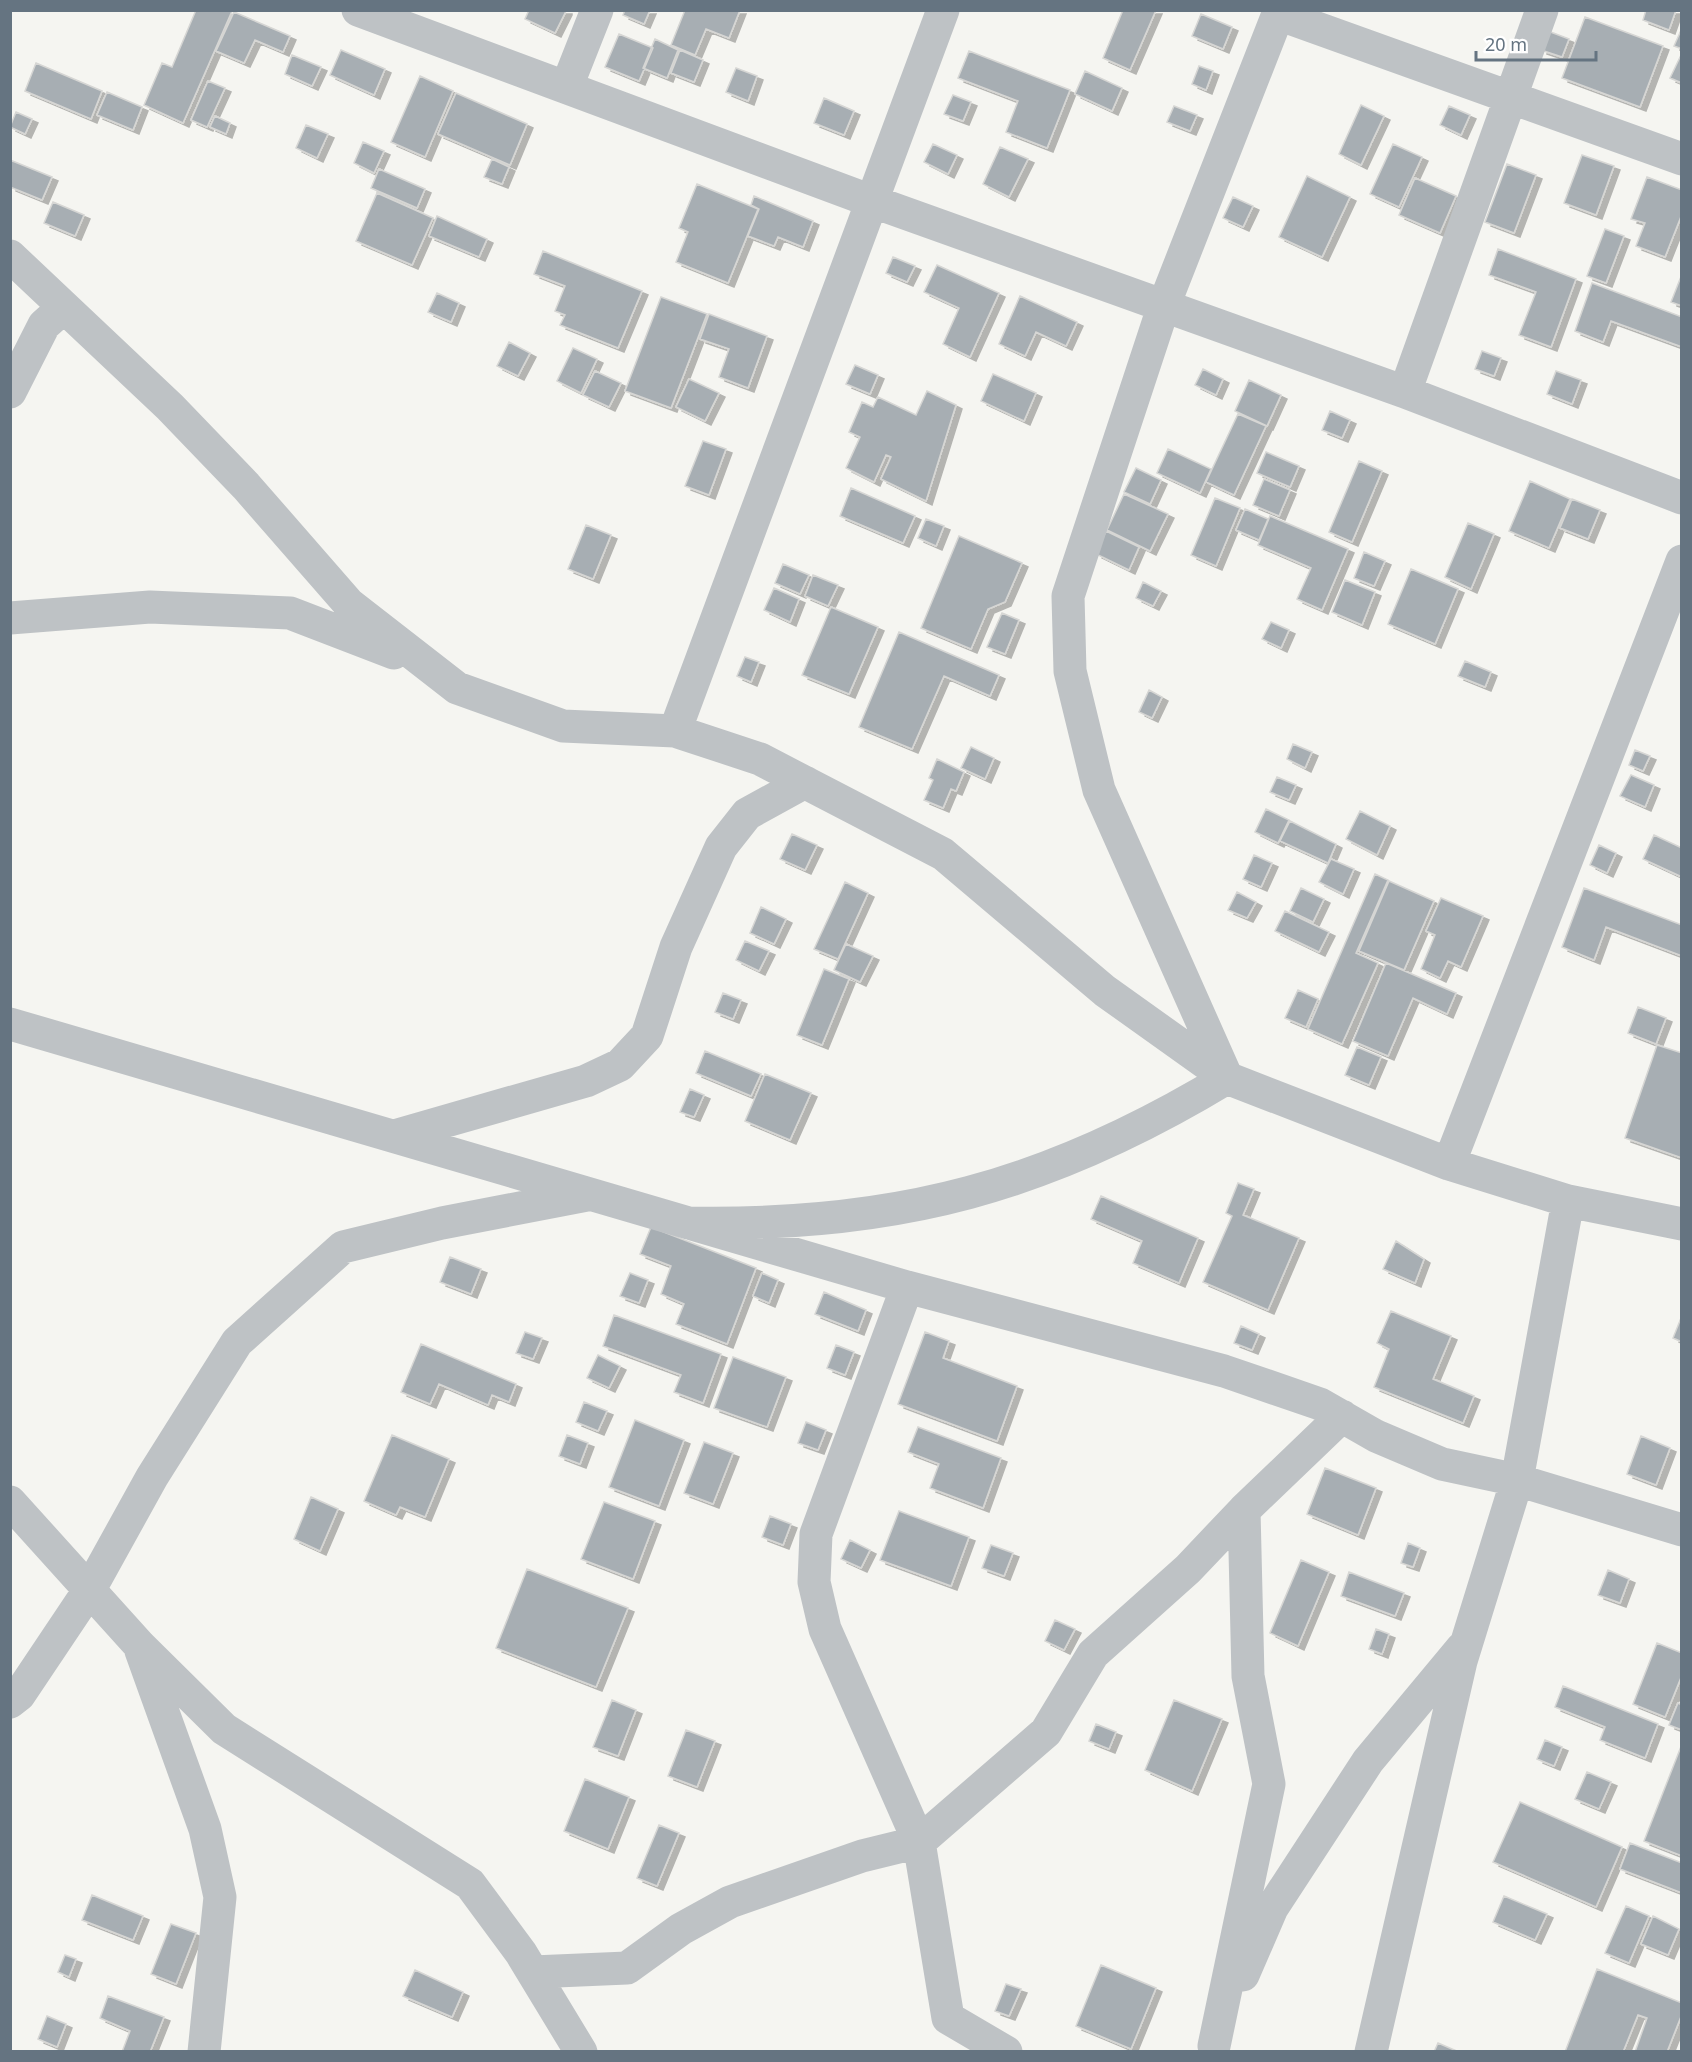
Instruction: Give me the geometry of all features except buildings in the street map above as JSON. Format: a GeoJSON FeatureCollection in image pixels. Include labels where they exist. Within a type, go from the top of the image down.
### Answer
{"type":"FeatureCollection","features":[{"type":"Feature","properties":{"kind":"street"},"geometry":{"type":"LineString","coordinates":[[358,10],[874,202],[1405,392],[1682,498]]}},
{"type":"Feature","properties":{"kind":"street"},"geometry":{"type":"LineString","coordinates":[[567,86],[597,10]]}},
{"type":"Feature","properties":{"kind":"street"},"geometry":{"type":"LineString","coordinates":[[675,731],[944,10]]}},
{"type":"Feature","properties":{"kind":"street"},"geometry":{"type":"LineString","coordinates":[[1405,392],[1542,10]]}},
{"type":"Feature","properties":{"kind":"street"},"geometry":{"type":"LineString","coordinates":[[1227,1078],[1099,790],[1070,671],[1068,597],[1164,305],[1278,14],[1682,159]]}},
{"type":"Feature","properties":{"kind":"street"},"geometry":{"type":"LineString","coordinates":[[10,256],[170,407],[246,486],[349,604],[457,688]]}},
{"type":"Feature","properties":{"kind":"street"},"geometry":{"type":"LineString","coordinates":[[10,392],[44,325],[63,308]]}},
{"type":"Feature","properties":{"kind":"street"},"geometry":{"type":"LineString","coordinates":[[1449,1164],[1682,561]]}},
{"type":"Feature","properties":{"kind":"street"},"geometry":{"type":"LineString","coordinates":[[10,618],[150,607],[290,613],[381,646],[457,688],[562,726],[675,731],[760,759],[944,854],[1105,991],[1227,1078],[1449,1164],[1568,1201],[1682,1224]]}},
{"type":"Feature","properties":{"kind":"street"},"geometry":{"type":"LineString","coordinates":[[394,1136],[586,1081],[620,1065],[646,1036],[676,947],[721,847],[747,814],[805,782]]}},
{"type":"Feature","properties":{"kind":"street"},"geometry":{"type":"LineString","coordinates":[[10,1024],[907,1287],[1224,1371],[1320,1404],[1376,1436],[1442,1464],[1517,1480],[1682,1530]]}},
{"type":"Feature","properties":{"kind":"street"},"geometry":{"type":"LineString","coordinates":[[688,1223],[813,1222],[875,1214],[997,1186],[1116,1140],[1173,1111],[1227,1078]]}},
{"type":"Feature","properties":{"kind":"street"},"geometry":{"type":"LineString","coordinates":[[10,1702],[19,1695],[90,1589],[152,1477],[237,1342],[343,1247],[441,1223],[592,1194]]}},
{"type":"Feature","properties":{"kind":"street"},"geometry":{"type":"LineString","coordinates":[[1371,2052],[1466,1643],[1517,1480],[1568,1201]]}},
{"type":"Feature","properties":{"kind":"street"},"geometry":{"type":"LineString","coordinates":[[907,1287],[816,1534],[814,1582],[825,1629],[919,1842],[948,2018],[1006,2052]]}},
{"type":"Feature","properties":{"kind":"street"},"geometry":{"type":"LineString","coordinates":[[533,1972],[627,1968],[681,1929],[730,1902],[862,1856],[919,1842],[1046,1732],[1093,1653],[1188,1569],[1244,1510],[1342,1416]]}},
{"type":"Feature","properties":{"kind":"street"},"geometry":{"type":"LineString","coordinates":[[10,1502],[140,1646],[224,1729],[470,1884],[533,1972],[581,2052]]}},
{"type":"Feature","properties":{"kind":"street"},"geometry":{"type":"LineString","coordinates":[[1212,2049],[1269,1784],[1248,1676],[1244,1510]]}},
{"type":"Feature","properties":{"kind":"street"},"geometry":{"type":"LineString","coordinates":[[1212,2049],[1272,1908],[1368,1761],[1466,1643]]}},
{"type":"Feature","properties":{"kind":"street"},"geometry":{"type":"LineString","coordinates":[[140,1646],[205,1829],[220,1897],[204,2052]]}}]}
